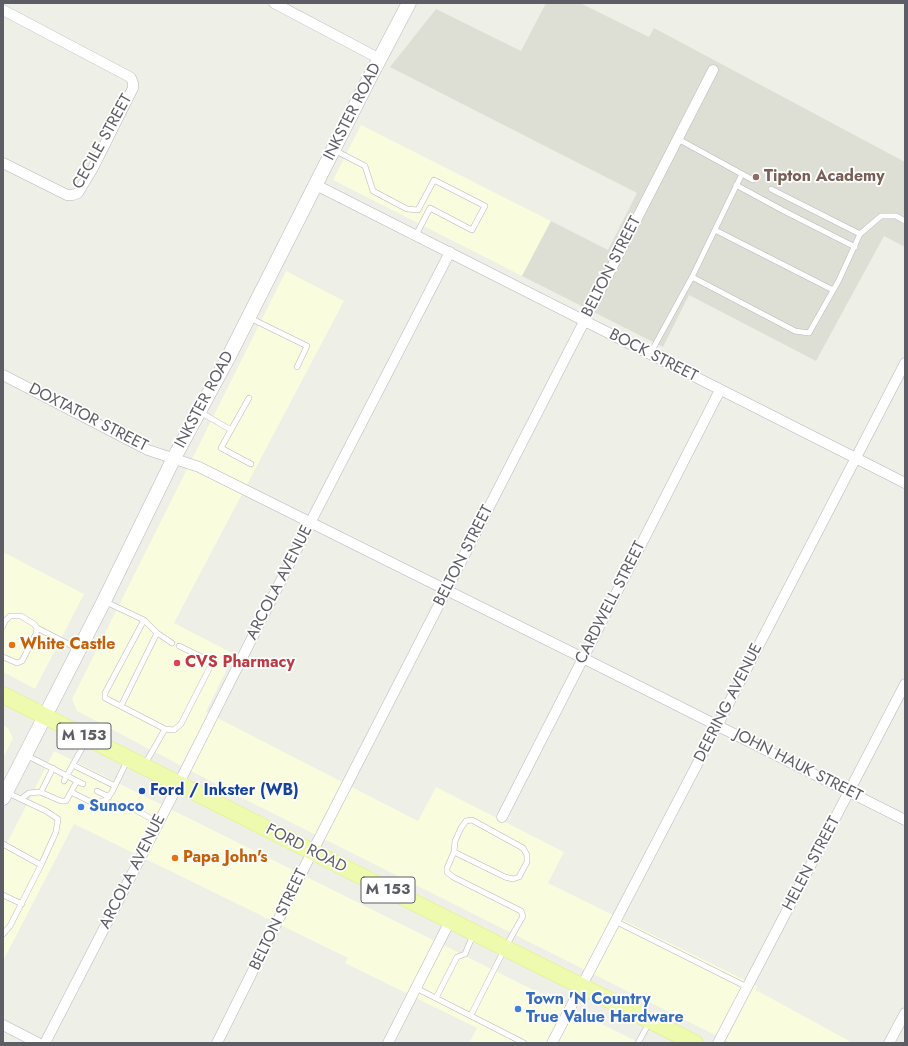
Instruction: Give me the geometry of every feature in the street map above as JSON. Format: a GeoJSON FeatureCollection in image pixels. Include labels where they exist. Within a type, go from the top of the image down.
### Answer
{"type":"FeatureCollection","features":[{"type":"Feature","properties":{"kind":"main road","name":"INKSTER ROAD"},"geometry":{"type":"LineString","coordinates":[[5,794],[104,601],[174,458],[409,3]]}},
{"type":"Feature","properties":{"kind":"main road","name":"FORD ROAD"},"geometry":{"type":"LineString","coordinates":[[3,695],[178,785],[695,1043]]}},
{"type":"Feature","properties":{"kind":"street"},"geometry":{"type":"LineString","coordinates":[[274,3],[380,58]]}},
{"type":"Feature","properties":{"kind":"street","name":"CECILE STREET"},"geometry":{"type":"LineString","coordinates":[[3,10],[128,76],[131,78],[133,83],[133,88],[120,116],[78,193],[67,195],[3,163]]}},
{"type":"Feature","properties":{"kind":"street","name":"BELTON STREET"},"geometry":{"type":"LineString","coordinates":[[217,1043],[446,590],[714,70]]}},
{"type":"Feature","properties":{"kind":"street","name":"BOCK STREET"},"geometry":{"type":"LineString","coordinates":[[316,184],[720,390],[905,482]]}},
{"type":"Feature","properties":{"kind":"street","name":"ARCOLA AVENUE"},"geometry":{"type":"LineString","coordinates":[[45,1043],[450,252]]}},
{"type":"Feature","properties":{"kind":"street","name":"DEERING AVENUE"},"geometry":{"type":"LineString","coordinates":[[552,1043],[718,726],[905,363]]}},
{"type":"Feature","properties":{"kind":"street","name":"DOXTATOR STREET"},"geometry":{"type":"LineString","coordinates":[[3,375],[148,450],[193,465],[446,590]]}},
{"type":"Feature","properties":{"kind":"street","name":"CARDWELL STREET"},"geometry":{"type":"LineString","coordinates":[[502,817],[720,390]]}},
{"type":"Feature","properties":{"kind":"street","name":"JOHN HAUK STREET"},"geometry":{"type":"LineString","coordinates":[[446,590],[905,820]]}},
{"type":"Feature","properties":{"kind":"street","name":"HELEN STREET"},"geometry":{"type":"LineString","coordinates":[[718,1043],[905,684]]}},
{"type":"Feature","properties":{"kind":"street"},"geometry":{"type":"LineString","coordinates":[[388,1043],[450,921]]}},
{"type":"Feature","properties":{"kind":"street"},"geometry":{"type":"LineString","coordinates":[[889,1043],[905,1013]]}},
{"type":"Feature","properties":{"kind":"street"},"geometry":{"type":"LineString","coordinates":[[3,1025],[38,1043]]}},
{"type":"Feature","properties":{"kind":"lane"},"geometry":{"type":"LineString","coordinates":[[678,139],[753,180]]}},
{"type":"Feature","properties":{"kind":"lane"},"geometry":{"type":"LineString","coordinates":[[334,150],[365,166],[373,191],[407,209],[418,210],[421,203],[434,180],[484,206],[472,230],[421,203]]}},
{"type":"Feature","properties":{"kind":"lane"},"geometry":{"type":"LineString","coordinates":[[650,354],[692,277],[742,174]]}},
{"type":"Feature","properties":{"kind":"lane"},"geometry":{"type":"LineString","coordinates":[[736,186],[855,247]]}},
{"type":"Feature","properties":{"kind":"lane"},"geometry":{"type":"LineString","coordinates":[[771,189],[860,234]]}},
{"type":"Feature","properties":{"kind":"lane"},"geometry":{"type":"LineString","coordinates":[[416,235],[430,208]]}},
{"type":"Feature","properties":{"kind":"lane"},"geometry":{"type":"LineString","coordinates":[[692,277],[795,331],[809,333],[833,290],[860,234],[882,216],[896,216],[905,221]]}},
{"type":"Feature","properties":{"kind":"lane"},"geometry":{"type":"LineString","coordinates":[[715,230],[833,290]]}},
{"type":"Feature","properties":{"kind":"lane"},"geometry":{"type":"LineString","coordinates":[[248,317],[307,346],[297,367]]}},
{"type":"Feature","properties":{"kind":"lane"},"geometry":{"type":"LineString","coordinates":[[249,398],[222,448],[251,464]]}},
{"type":"Feature","properties":{"kind":"lane"},"geometry":{"type":"LineString","coordinates":[[199,412],[231,430]]}},
{"type":"Feature","properties":{"kind":"lane"},"geometry":{"type":"LineString","coordinates":[[104,601],[144,620],[157,633],[172,643]]}},
{"type":"Feature","properties":{"kind":"lane"},"geometry":{"type":"LineString","coordinates":[[3,626],[5,621],[10,616],[21,616],[34,624],[37,628],[79,650]]}},
{"type":"Feature","properties":{"kind":"lane"},"geometry":{"type":"LineString","coordinates":[[144,620],[105,693],[105,698],[165,729],[174,730],[181,724],[211,664],[210,661],[179,646]]}},
{"type":"Feature","properties":{"kind":"lane"},"geometry":{"type":"LineString","coordinates":[[3,657],[16,663],[22,661],[36,634],[37,628]]}},
{"type":"Feature","properties":{"kind":"lane"},"geometry":{"type":"LineString","coordinates":[[121,706],[157,633]]}},
{"type":"Feature","properties":{"kind":"lane"},"geometry":{"type":"LineString","coordinates":[[143,767],[165,729]]}},
{"type":"Feature","properties":{"kind":"lane"},"geometry":{"type":"LineString","coordinates":[[64,781],[87,738]]}},
{"type":"Feature","properties":{"kind":"lane"},"geometry":{"type":"LineString","coordinates":[[25,754],[83,784]]}},
{"type":"Feature","properties":{"kind":"lane"},"geometry":{"type":"LineString","coordinates":[[71,792],[92,803],[106,800],[115,786],[128,759]]}},
{"type":"Feature","properties":{"kind":"lane"},"geometry":{"type":"LineString","coordinates":[[73,764],[115,786]]}},
{"type":"Feature","properties":{"kind":"lane"},"geometry":{"type":"LineString","coordinates":[[41,792],[53,768]]}},
{"type":"Feature","properties":{"kind":"lane"},"geometry":{"type":"LineString","coordinates":[[22,799],[29,793],[41,792],[56,796],[63,802],[66,801],[77,781]]}},
{"type":"Feature","properties":{"kind":"lane"},"geometry":{"type":"LineString","coordinates":[[97,791],[109,797]]}},
{"type":"Feature","properties":{"kind":"lane"},"geometry":{"type":"LineString","coordinates":[[3,934],[10,926],[41,865],[56,832],[58,819],[22,799],[5,794]]}},
{"type":"Feature","properties":{"kind":"lane"},"geometry":{"type":"LineString","coordinates":[[134,809],[159,822]]}},
{"type":"Feature","properties":{"kind":"lane"},"geometry":{"type":"LineString","coordinates":[[454,852],[512,879],[519,877],[527,862],[527,855],[523,848],[472,820],[466,821],[455,841],[454,852],[447,868],[447,872],[453,877],[521,911],[523,916],[470,1015]]}},
{"type":"Feature","properties":{"kind":"lane"},"geometry":{"type":"LineString","coordinates":[[3,844],[41,865]]}},
{"type":"Feature","properties":{"kind":"lane"},"geometry":{"type":"LineString","coordinates":[[3,894],[22,902]]}},
{"type":"Feature","properties":{"kind":"lane"},"geometry":{"type":"LineString","coordinates":[[615,921],[747,987]]}},
{"type":"Feature","properties":{"kind":"lane"},"geometry":{"type":"LineString","coordinates":[[436,998],[457,957],[465,954],[475,933]]}},
{"type":"Feature","properties":{"kind":"lane"},"geometry":{"type":"LineString","coordinates":[[416,988],[524,1043]]}},
{"type":"Feature","properties":{"kind":"lane"},"geometry":{"type":"LineString","coordinates":[[638,1043],[650,1020]]}},
{"type":"Feature","properties":{"kind":"shaded area","name":"Tipton Academy"},"geometry":{"type":"Polygon","coordinates":[[[546,3],[580,3],[649,37],[654,28],[905,162],[905,247],[884,236],[816,361],[689,295],[663,347],[522,276],[551,221],[608,250],[637,193],[390,67],[436,9],[521,51],[546,3]]]}},
{"type":"Feature","properties":{"kind":"shaded area"},"geometry":{"type":"Polygon","coordinates":[[[361,125],[551,221],[522,276],[333,180],[361,125]]]}},
{"type":"Feature","properties":{"kind":"shaded area"},"geometry":{"type":"Polygon","coordinates":[[[286,271],[344,301],[174,623],[234,654],[206,712],[418,821],[436,787],[564,852],[548,883],[757,986],[756,990],[853,1043],[731,1043],[248,801],[77,711],[72,699],[286,271]]]}},
{"type":"Feature","properties":{"kind":"shaded area"},"geometry":{"type":"Polygon","coordinates":[[[3,552],[84,594],[35,689],[3,672],[3,552]]]}},
{"type":"Feature","properties":{"kind":"shaded area"},"geometry":{"type":"Polygon","coordinates":[[[3,725],[8,728],[13,738],[3,758],[3,725]]]}},
{"type":"Feature","properties":{"kind":"shaded area"},"geometry":{"type":"Polygon","coordinates":[[[54,751],[640,1043],[469,1043],[477,1028],[345,963],[348,958],[74,824],[3,961],[3,851],[54,751]]]}},
{"type":"Feature","properties":{"kind":"place","name":"Tipton Academy"},"geometry":{"type":"Point","coordinates":[756,177]}},
{"type":"Feature","properties":{"kind":"place","name":"White Castle"},"geometry":{"type":"Point","coordinates":[12,645]}},
{"type":"Feature","properties":{"kind":"place","name":"CVS Pharmacy"},"geometry":{"type":"Point","coordinates":[177,663]}},
{"type":"Feature","properties":{"kind":"place","name":"Ford / Inkster (WB)"},"geometry":{"type":"Point","coordinates":[142,791]}},
{"type":"Feature","properties":{"kind":"place","name":"Sunoco"},"geometry":{"type":"Point","coordinates":[81,807]}},
{"type":"Feature","properties":{"kind":"place","name":"Papa John's"},"geometry":{"type":"Point","coordinates":[175,858]}},
{"type":"Feature","properties":{"kind":"place","name":"Town 'N Country True Value Hardware"},"geometry":{"type":"Point","coordinates":[518,1009]}}]}
